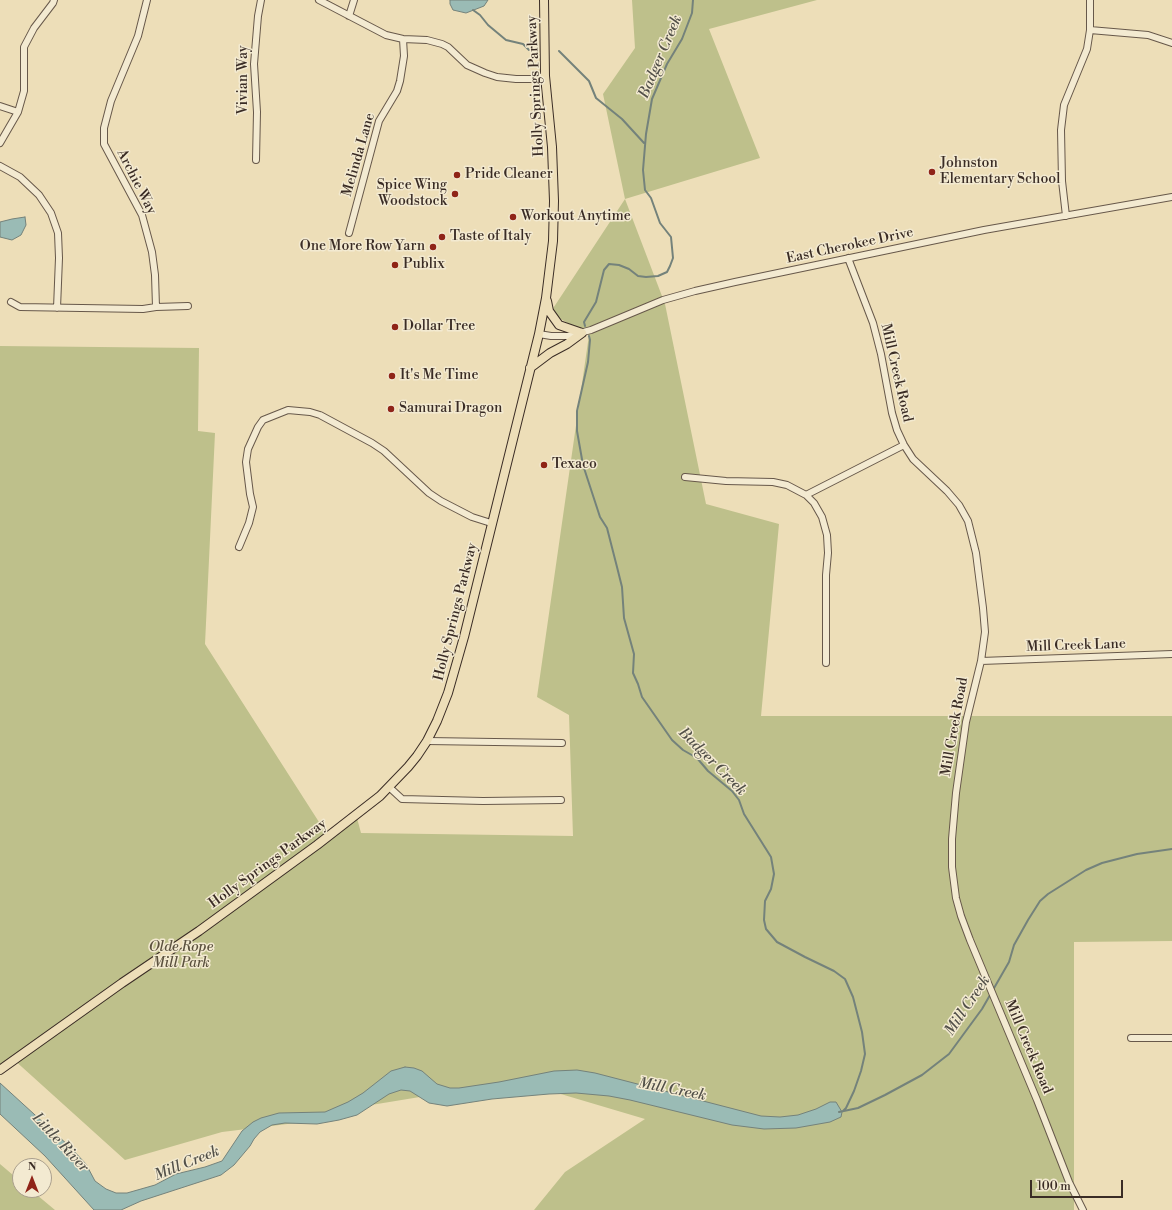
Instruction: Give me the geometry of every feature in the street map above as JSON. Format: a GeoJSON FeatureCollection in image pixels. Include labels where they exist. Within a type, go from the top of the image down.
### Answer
{"type":"FeatureCollection","features":[{"type":"Feature","properties":{"kind":"main road","name":"Holly Springs Parkway"},"geometry":{"type":"LineString","coordinates":[[0,1070],[40,1043],[122,983],[199,931],[318,845],[390,787],[408,767],[427,741],[440,715],[450,687],[464,637],[539,334],[546,298],[553,241],[554,202],[552,147],[545,76],[544,0]]}},
{"type":"Feature","properties":{"kind":"main road"},"geometry":{"type":"LineString","coordinates":[[546,298],[549,311],[559,325],[582,333]]}},
{"type":"Feature","properties":{"kind":"main road"},"geometry":{"type":"LineString","coordinates":[[530,368],[550,353],[567,344],[582,333]]}},
{"type":"Feature","properties":{"kind":"street"},"geometry":{"type":"LineString","coordinates":[[0,143],[18,112],[24,91],[24,47],[34,28],[54,0]]}},
{"type":"Feature","properties":{"kind":"street","name":"Archie Way"},"geometry":{"type":"LineString","coordinates":[[147,0],[138,36],[111,101],[104,128],[104,144],[142,215],[152,252],[155,275],[156,307]]}},
{"type":"Feature","properties":{"kind":"street","name":"Vivian Way"},"geometry":{"type":"LineString","coordinates":[[256,160],[254,64],[258,16],[261,0]]}},
{"type":"Feature","properties":{"kind":"street"},"geometry":{"type":"LineString","coordinates":[[319,0],[386,35],[403,39],[427,40],[442,44],[448,47],[467,65],[478,71],[497,77],[524,79],[545,76]]}},
{"type":"Feature","properties":{"kind":"street"},"geometry":{"type":"LineString","coordinates":[[349,16],[354,0]]}},
{"type":"Feature","properties":{"kind":"street"},"geometry":{"type":"LineString","coordinates":[[1066,216],[1062,181],[1061,130],[1064,105],[1087,49],[1090,30],[1090,0]]}},
{"type":"Feature","properties":{"kind":"street"},"geometry":{"type":"LineString","coordinates":[[1090,30],[1148,35],[1172,43]]}},
{"type":"Feature","properties":{"kind":"street","name":"Melinda Lane"},"geometry":{"type":"LineString","coordinates":[[350,233],[379,121],[397,92],[404,56],[403,39]]}},
{"type":"Feature","properties":{"kind":"street"},"geometry":{"type":"LineString","coordinates":[[0,106],[18,112]]}},
{"type":"Feature","properties":{"kind":"street"},"geometry":{"type":"LineString","coordinates":[[0,166],[20,177],[40,195],[51,213],[58,233],[59,258],[57,308]]}},
{"type":"Feature","properties":{"kind":"street","name":"East Cherokee Drive"},"geometry":{"type":"LineString","coordinates":[[539,334],[560,337],[582,333],[663,300],[695,291],[848,258],[984,230],[1172,198]]}},
{"type":"Feature","properties":{"kind":"street","name":"Mill Creek Road"},"geometry":{"type":"LineString","coordinates":[[848,258],[873,324],[897,430],[913,459],[948,491],[955,500],[968,521],[976,553],[985,632],[981,661],[966,722],[960,756],[953,823],[952,867],[956,898],[961,916],[1069,1182],[1083,1210]]}},
{"type":"Feature","properties":{"kind":"street"},"geometry":{"type":"LineString","coordinates":[[11,302],[20,308],[143,309],[188,306]]}},
{"type":"Feature","properties":{"kind":"street"},"geometry":{"type":"LineString","coordinates":[[239,547],[249,523],[253,507],[246,462],[248,449],[258,426],[263,420],[288,410],[320,415],[372,443],[384,451],[441,501],[467,514],[492,523]]}},
{"type":"Feature","properties":{"kind":"street"},"geometry":{"type":"LineString","coordinates":[[806,495],[904,445]]}},
{"type":"Feature","properties":{"kind":"street"},"geometry":{"type":"LineString","coordinates":[[685,477],[726,481],[773,482],[787,485],[806,495],[814,503],[822,516],[827,535],[826,663]]}},
{"type":"Feature","properties":{"kind":"street","name":"Mill Creek Lane"},"geometry":{"type":"LineString","coordinates":[[981,661],[1172,654]]}},
{"type":"Feature","properties":{"kind":"street"},"geometry":{"type":"LineString","coordinates":[[427,741],[562,743]]}},
{"type":"Feature","properties":{"kind":"street"},"geometry":{"type":"LineString","coordinates":[[390,787],[402,799],[483,801],[561,800]]}},
{"type":"Feature","properties":{"kind":"street"},"geometry":{"type":"LineString","coordinates":[[1132,1038],[1172,1038]]}},
{"type":"Feature","properties":{"kind":"green space"},"geometry":{"type":"Polygon","coordinates":[[[632,0],[817,0],[709,29],[760,158],[625,199],[603,94],[635,48],[632,0]]]}},
{"type":"Feature","properties":{"kind":"green space","name":"Olde Rope Mill Park"},"geometry":{"type":"Polygon","coordinates":[[[625,199],[665,304],[706,504],[779,524],[761,716],[1172,716],[1172,941],[1074,942],[1074,1210],[534,1210],[565,1172],[645,1119],[517,1081],[447,1106],[432,1095],[365,1106],[353,1116],[222,1132],[125,1160],[12,1058],[0,1066],[0,346],[199,348],[198,431],[215,433],[205,644],[326,833],[337,833],[357,818],[361,833],[573,836],[569,715],[537,697],[589,335],[550,313],[625,199]]]}},
{"type":"Feature","properties":{"kind":"green space"},"geometry":{"type":"Polygon","coordinates":[[[0,1164],[12,1174],[12,1198],[41,1198],[55,1210],[0,1210],[0,1164]]]}},
{"type":"Feature","properties":{"kind":"water"},"geometry":{"type":"Polygon","coordinates":[[[450,0],[488,0],[484,6],[466,13],[453,10],[450,0]]]}},
{"type":"Feature","properties":{"kind":"water"},"geometry":{"type":"Polygon","coordinates":[[[25,217],[26,225],[21,235],[12,240],[0,237],[0,222],[25,217]]]}},
{"type":"Feature","properties":{"kind":"water","name":"Little River"},"geometry":{"type":"Polygon","coordinates":[[[405,1067],[414,1068],[422,1071],[437,1084],[450,1088],[459,1088],[554,1071],[577,1070],[595,1073],[761,1116],[780,1117],[798,1115],[816,1109],[830,1102],[836,1102],[842,1112],[841,1117],[830,1122],[796,1128],[764,1129],[732,1125],[609,1096],[576,1093],[549,1094],[492,1099],[447,1106],[429,1103],[410,1091],[401,1090],[389,1094],[357,1115],[339,1120],[317,1124],[285,1123],[272,1125],[260,1132],[234,1165],[221,1175],[141,1201],[121,1210],[94,1210],[52,1164],[52,1158],[47,1158],[0,1114],[0,1083],[69,1146],[86,1164],[95,1181],[106,1189],[116,1193],[127,1193],[155,1185],[176,1174],[222,1161],[242,1131],[253,1122],[261,1118],[279,1113],[325,1112],[348,1102],[363,1093],[391,1071],[405,1067]]]}},
{"type":"Feature","properties":{"kind":"waterway","name":"Badger Creek"},"geometry":{"type":"LineString","coordinates":[[585,326],[584,322],[596,302],[604,270],[609,264],[619,265],[629,269],[638,276],[658,276],[667,272],[673,258],[671,237],[660,223],[651,198],[645,190],[643,170],[646,134],[652,99],[667,64],[682,39],[692,13],[693,0]]}},
{"type":"Feature","properties":{"kind":"waterway"},"geometry":{"type":"LineString","coordinates":[[473,10],[506,40],[523,44],[529,50]]}},
{"type":"Feature","properties":{"kind":"waterway"},"geometry":{"type":"LineString","coordinates":[[559,51],[589,81],[596,98],[622,119],[644,143]]}},
{"type":"Feature","properties":{"kind":"waterway","name":"Badger Creek"},"geometry":{"type":"LineString","coordinates":[[589,336],[588,362],[577,411],[577,431],[583,465],[600,517],[607,528],[622,587],[624,618],[634,654],[633,673],[642,697],[672,740],[683,750],[697,758],[708,771],[732,791],[739,800],[744,814],[771,857],[774,874],[771,889],[765,901],[764,920],[766,929],[777,942],[834,971],[845,979],[853,997],[862,1032],[865,1054],[854,1091],[843,1111]]}},
{"type":"Feature","properties":{"kind":"waterway","name":"Mill Creek"},"geometry":{"type":"LineString","coordinates":[[839,1112],[858,1108],[885,1095],[922,1075],[949,1054],[982,1009],[1009,962],[1014,945],[1028,920],[1040,901],[1048,894],[1086,870],[1102,863],[1137,854],[1172,849]]}},
{"type":"Feature","properties":{"kind":"place","name":"Johnston Elementary School"},"geometry":{"type":"Point","coordinates":[932,172]}},
{"type":"Feature","properties":{"kind":"place","name":"Pride Cleaner"},"geometry":{"type":"Point","coordinates":[457,175]}},
{"type":"Feature","properties":{"kind":"place","name":"Spice Wing Woodstock"},"geometry":{"type":"Point","coordinates":[455,194]}},
{"type":"Feature","properties":{"kind":"place","name":"Workout Anytime"},"geometry":{"type":"Point","coordinates":[513,217]}},
{"type":"Feature","properties":{"kind":"place","name":"Taste of Italy"},"geometry":{"type":"Point","coordinates":[442,237]}},
{"type":"Feature","properties":{"kind":"place","name":"One More Row Yarn"},"geometry":{"type":"Point","coordinates":[433,247]}},
{"type":"Feature","properties":{"kind":"place","name":"Publix"},"geometry":{"type":"Point","coordinates":[395,265]}},
{"type":"Feature","properties":{"kind":"place","name":"Dollar Tree"},"geometry":{"type":"Point","coordinates":[395,327]}},
{"type":"Feature","properties":{"kind":"place","name":"It's Me Time"},"geometry":{"type":"Point","coordinates":[392,376]}},
{"type":"Feature","properties":{"kind":"place","name":"Samurai Dragon"},"geometry":{"type":"Point","coordinates":[391,409]}},
{"type":"Feature","properties":{"kind":"place","name":"Texaco"},"geometry":{"type":"Point","coordinates":[544,465]}}]}
